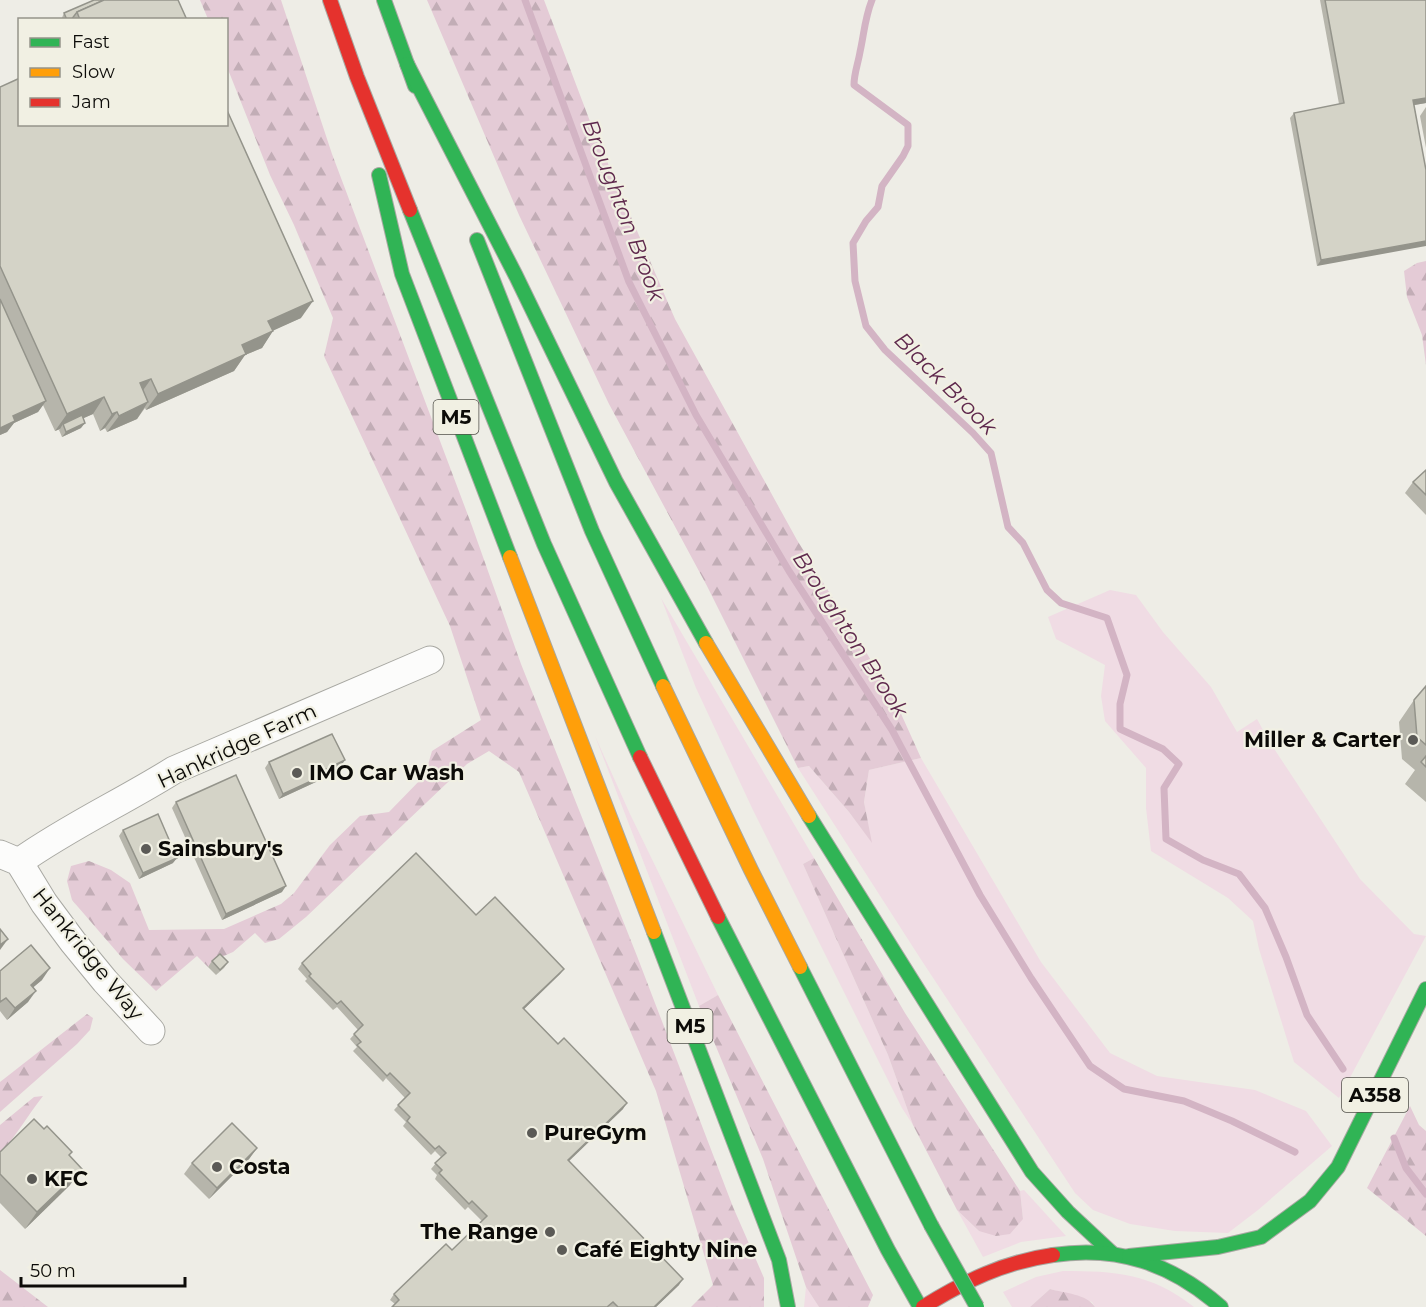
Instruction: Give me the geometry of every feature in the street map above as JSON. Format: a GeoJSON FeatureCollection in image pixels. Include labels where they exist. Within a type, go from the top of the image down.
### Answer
{"type":"FeatureCollection","features":[{"type":"Feature","properties":{"kind":"highway","name":"M5"},"geometry":{"type":"LineString","coordinates":[[330,0],[357,76],[544,544],[602,673],[705,891],[888,1250],[921,1307]]}},
{"type":"Feature","properties":{"kind":"highway"},"geometry":{"type":"LineString","coordinates":[[384,0],[460,198]]}},
{"type":"Feature","properties":{"kind":"highway"},"geometry":{"type":"LineString","coordinates":[[407,64],[516,276],[616,482],[679,596],[827,847],[1032,1172],[1068,1212],[1112,1253]]}},
{"type":"Feature","properties":{"kind":"highway","name":"M5"},"geometry":{"type":"LineString","coordinates":[[357,76],[402,274],[764,1219],[779,1260],[788,1307]]}},
{"type":"Feature","properties":{"kind":"highway"},"geometry":{"type":"LineString","coordinates":[[473,231],[592,531],[672,706],[751,870],[931,1225],[977,1307]]}},
{"type":"Feature","properties":{"kind":"highway","name":"A358"},"geometry":{"type":"LineString","coordinates":[[1129,1256],[1218,1247],[1261,1237],[1310,1201],[1338,1167],[1426,989]]}},
{"type":"Feature","properties":{"kind":"highway"},"geometry":{"type":"LineString","coordinates":[[921,1307],[956,1287],[1004,1265],[1059,1253],[1082,1251],[1112,1253],[1149,1262],[1184,1278],[1221,1307]]}},
{"type":"Feature","properties":{"kind":"street","name":"Hankridge Farm"},"geometry":{"type":"LineString","coordinates":[[9,858],[51,839],[174,770],[430,660]]}},
{"type":"Feature","properties":{"kind":"street","name":"Hankridge Way"},"geometry":{"type":"LineString","coordinates":[[9,858],[105,981],[151,1031]]}},
{"type":"Feature","properties":{"kind":"shaded area"},"geometry":{"type":"Polygon","coordinates":[[[1110,590],[1136,595],[1163,632],[1211,687],[1237,732],[1257,719],[1269,741],[1360,879],[1414,934],[1426,936],[1339,1098],[1294,1062],[1259,949],[1253,921],[1228,898],[1151,851],[1146,808],[1146,768],[1105,721],[1101,696],[1105,665],[1056,639],[1048,617],[1110,590]]]}},
{"type":"Feature","properties":{"kind":"shaded area"},"geometry":{"type":"Polygon","coordinates":[[[661,598],[814,858],[803,864],[888,1055],[913,1125],[902,1108],[752,808],[696,688],[661,598]]]}},
{"type":"Feature","properties":{"kind":"shaded area"},"geometry":{"type":"Polygon","coordinates":[[[595,736],[630,814],[718,995],[699,1006],[595,736]]]}},
{"type":"Feature","properties":{"kind":"shaded area"},"geometry":{"type":"Polygon","coordinates":[[[921,758],[1041,962],[1110,1053],[1157,1076],[1255,1090],[1306,1111],[1332,1146],[1228,1233],[1175,1231],[1130,1224],[1093,1210],[1075,1193],[798,768],[809,766],[871,841],[864,802],[869,770],[921,758]]]}},
{"type":"Feature","properties":{"kind":"shaded area"},"geometry":{"type":"Polygon","coordinates":[[[1024,1190],[1066,1236],[1021,1242],[983,1257],[957,1210],[979,1231],[1023,1219],[1020,1191],[1024,1190]]]}},
{"type":"Feature","properties":{"kind":"shaded area"},"geometry":{"type":"Polygon","coordinates":[[[1063,1271],[1116,1273],[1132,1276],[1163,1287],[1194,1307],[1095,1307],[1092,1302],[1050,1289],[1030,1307],[1012,1307],[1003,1292],[1036,1277],[1063,1271]]]}},
{"type":"Feature","properties":{"kind":"shaded area"},"geometry":{"type":"Polygon","coordinates":[[[806,1287],[819,1307],[804,1307],[806,1287]]]}},
{"type":"Feature","properties":{"kind":"green space"},"geometry":{"type":"Polygon","coordinates":[[[200,0],[281,0],[332,154],[472,526],[521,664],[637,956],[733,1207],[764,1278],[764,1307],[691,1307],[713,1285],[656,1091],[519,772],[489,751],[467,764],[306,917],[279,939],[265,943],[255,933],[233,952],[217,959],[208,967],[197,956],[156,991],[123,959],[72,900],[67,881],[71,866],[89,861],[111,870],[130,883],[149,930],[224,929],[281,904],[294,893],[330,845],[360,816],[389,812],[425,775],[432,751],[481,720],[450,626],[324,356],[333,318],[294,225],[270,175],[228,70],[228,18],[208,18],[200,0]]]}},
{"type":"Feature","properties":{"kind":"green space"},"geometry":{"type":"Polygon","coordinates":[[[427,0],[544,0],[591,124],[675,319],[797,540],[893,696],[921,758],[869,770],[864,802],[872,843],[849,812],[809,766],[798,768],[707,586],[609,404],[519,215],[427,0]]]}},
{"type":"Feature","properties":{"kind":"green space"},"geometry":{"type":"Polygon","coordinates":[[[1426,261],[1426,365],[1422,335],[1407,297],[1404,271],[1417,263],[1426,261]]]}},
{"type":"Feature","properties":{"kind":"green space"},"geometry":{"type":"Polygon","coordinates":[[[814,858],[905,1013],[1020,1191],[1023,1219],[1010,1234],[996,1236],[979,1231],[957,1210],[913,1125],[888,1055],[803,864],[814,858]]]}},
{"type":"Feature","properties":{"kind":"green space"},"geometry":{"type":"Polygon","coordinates":[[[718,995],[873,1295],[868,1307],[819,1307],[806,1287],[763,1159],[699,1006],[718,995]]]}},
{"type":"Feature","properties":{"kind":"green space"},"geometry":{"type":"Polygon","coordinates":[[[87,1014],[93,1018],[90,1030],[0,1112],[0,1082],[87,1014]]]}},
{"type":"Feature","properties":{"kind":"green space"},"geometry":{"type":"Polygon","coordinates":[[[43,1096],[0,1154],[0,1125],[34,1097],[43,1096]]]}},
{"type":"Feature","properties":{"kind":"green space"},"geometry":{"type":"Polygon","coordinates":[[[1410,1106],[1419,1125],[1426,1131],[1426,1236],[1367,1188],[1410,1106]]]}},
{"type":"Feature","properties":{"kind":"green space"},"geometry":{"type":"Polygon","coordinates":[[[0,1270],[48,1307],[0,1307],[0,1270]]]}},
{"type":"Feature","properties":{"kind":"green space"},"geometry":{"type":"Polygon","coordinates":[[[1050,1289],[1087,1299],[1095,1307],[1030,1307],[1050,1289]]]}},
{"type":"Feature","properties":{"kind":"building"},"geometry":{"type":"Polygon","coordinates":[[[94,0],[104,0],[77,12],[72,18],[66,18],[64,13],[94,0]]]}},
{"type":"Feature","properties":{"kind":"building"},"geometry":{"type":"Polygon","coordinates":[[[104,0],[178,0],[186,18],[79,18],[77,12],[104,0]]]}},
{"type":"Feature","properties":{"kind":"building"},"geometry":{"type":"Polygon","coordinates":[[[1325,0],[1426,0],[1426,98],[1413,100],[1426,170],[1426,241],[1321,260],[1294,113],[1344,103],[1325,0]]]}},
{"type":"Feature","properties":{"kind":"building"},"geometry":{"type":"Polygon","coordinates":[[[18,79],[18,126],[228,126],[228,112],[313,301],[268,321],[273,331],[242,345],[246,354],[158,394],[151,379],[140,383],[148,402],[119,416],[117,412],[112,414],[104,397],[67,414],[0,266],[0,87],[18,79]]]}},
{"type":"Feature","properties":{"kind":"building"},"geometry":{"type":"Polygon","coordinates":[[[0,299],[46,401],[13,416],[15,421],[0,428],[0,299]]]}},
{"type":"Feature","properties":{"kind":"building"},"geometry":{"type":"Polygon","coordinates":[[[82,415],[85,423],[66,432],[63,424],[82,415]]]}},
{"type":"Feature","properties":{"kind":"building"},"geometry":{"type":"Polygon","coordinates":[[[1426,470],[1426,495],[1413,482],[1426,470]]]}},
{"type":"Feature","properties":{"kind":"building"},"geometry":{"type":"Polygon","coordinates":[[[1426,686],[1426,745],[1417,737],[1414,700],[1426,686]]]}},
{"type":"Feature","properties":{"kind":"building","name":"IMO Car Wash"},"geometry":{"type":"Polygon","coordinates":[[[332,734],[345,760],[320,772],[322,776],[283,794],[269,762],[332,734]]]}},
{"type":"Feature","properties":{"kind":"building"},"geometry":{"type":"Polygon","coordinates":[[[1426,756],[1426,767],[1421,762],[1426,756]]]}},
{"type":"Feature","properties":{"kind":"building"},"geometry":{"type":"Polygon","coordinates":[[[236,775],[286,886],[226,914],[176,802],[236,775]]]}},
{"type":"Feature","properties":{"kind":"building","name":"Sainsbury's"},"geometry":{"type":"Polygon","coordinates":[[[158,814],[177,858],[143,873],[123,830],[158,814]]]}},
{"type":"Feature","properties":{"kind":"building"},"geometry":{"type":"Polygon","coordinates":[[[416,853],[476,915],[495,897],[564,969],[523,1008],[558,1044],[564,1038],[627,1103],[568,1160],[683,1279],[654,1307],[618,1307],[613,1302],[607,1307],[392,1307],[399,1300],[394,1294],[446,1244],[452,1250],[487,1216],[472,1201],[469,1204],[439,1173],[442,1170],[435,1163],[446,1153],[439,1146],[435,1149],[407,1121],[410,1117],[398,1105],[410,1093],[390,1073],[387,1076],[357,1045],[361,1042],[354,1034],[363,1025],[341,1001],[337,1004],[309,976],[311,974],[302,963],[416,853]]]}},
{"type":"Feature","properties":{"kind":"building"},"geometry":{"type":"Polygon","coordinates":[[[0,929],[8,939],[0,945],[0,929]]]}},
{"type":"Feature","properties":{"kind":"building"},"geometry":{"type":"Polygon","coordinates":[[[31,945],[50,968],[31,985],[36,991],[15,1008],[6,998],[0,1002],[0,971],[31,945]]]}},
{"type":"Feature","properties":{"kind":"building"},"geometry":{"type":"Polygon","coordinates":[[[220,954],[228,962],[220,970],[212,961],[220,954]]]}},
{"type":"Feature","properties":{"kind":"building","name":"KFC"},"geometry":{"type":"Polygon","coordinates":[[[34,1119],[44,1129],[47,1126],[72,1152],[69,1155],[82,1169],[37,1212],[0,1174],[0,1152],[34,1119]]]}},
{"type":"Feature","properties":{"kind":"building","name":"Costa"},"geometry":{"type":"Polygon","coordinates":[[[232,1123],[257,1148],[217,1188],[192,1163],[232,1123]]]}},
{"type":"Feature","properties":{"kind":"waterway","name":"Broughton Brook"},"geometry":{"type":"LineString","coordinates":[[525,0],[629,282],[696,415],[789,571],[892,730],[980,895],[1031,978],[1090,1066],[1124,1089],[1184,1101],[1232,1121],[1295,1152]]}},
{"type":"Feature","properties":{"kind":"waterway","name":"Black Brook"},"geometry":{"type":"LineString","coordinates":[[872,0],[866,19],[854,85],[908,125],[908,146],[882,186],[878,207],[866,221],[853,243],[855,281],[866,326],[885,350],[991,453],[1008,527],[1023,543],[1047,590],[1061,603],[1107,618],[1127,675],[1120,704],[1120,729],[1163,749],[1179,764],[1164,788],[1166,839],[1203,860],[1239,874],[1265,908],[1307,1015],[1343,1069]]}},
{"type":"Feature","properties":{"kind":"waterway"},"geometry":{"type":"LineString","coordinates":[[1394,1138],[1406,1168],[1426,1194]]}},
{"type":"Feature","properties":{"kind":"traffic: fast"},"geometry":{"type":"LineString","coordinates":[[384,0],[415,86]]}},
{"type":"Feature","properties":{"kind":"traffic: fast"},"geometry":{"type":"LineString","coordinates":[[407,64],[516,276],[616,482],[706,643]]}},
{"type":"Feature","properties":{"kind":"traffic: fast"},"geometry":{"type":"LineString","coordinates":[[379,175],[402,274],[510,557]]}},
{"type":"Feature","properties":{"kind":"traffic: fast"},"geometry":{"type":"LineString","coordinates":[[410,210],[544,544],[640,757]]}},
{"type":"Feature","properties":{"kind":"traffic: fast"},"geometry":{"type":"LineString","coordinates":[[477,240],[592,531],[663,686]]}},
{"type":"Feature","properties":{"kind":"traffic: fast"},"geometry":{"type":"LineString","coordinates":[[809,816],[1032,1172],[1068,1212],[1112,1253]]}},
{"type":"Feature","properties":{"kind":"traffic: fast"},"geometry":{"type":"LineString","coordinates":[[718,917],[888,1250],[920,1307]]}},
{"type":"Feature","properties":{"kind":"traffic: fast"},"geometry":{"type":"LineString","coordinates":[[654,932],[779,1260],[788,1307]]}},
{"type":"Feature","properties":{"kind":"traffic: fast"},"geometry":{"type":"LineString","coordinates":[[800,967],[931,1225]]}},
{"type":"Feature","properties":{"kind":"traffic: fast"},"geometry":{"type":"LineString","coordinates":[[1129,1256],[1218,1247],[1261,1237],[1310,1201],[1338,1167],[1426,989]]}},
{"type":"Feature","properties":{"kind":"traffic: fast"},"geometry":{"type":"LineString","coordinates":[[931,1225],[977,1307]]}},
{"type":"Feature","properties":{"kind":"traffic: fast"},"geometry":{"type":"LineString","coordinates":[[1053,1255],[1100,1253],[1143,1261],[1183,1279],[1221,1307]]}},
{"type":"Feature","properties":{"kind":"traffic: slow"},"geometry":{"type":"LineString","coordinates":[[510,557],[654,932]]}},
{"type":"Feature","properties":{"kind":"traffic: slow"},"geometry":{"type":"LineString","coordinates":[[706,643],[809,816]]}},
{"type":"Feature","properties":{"kind":"traffic: slow"},"geometry":{"type":"LineString","coordinates":[[663,686],[800,967]]}},
{"type":"Feature","properties":{"kind":"traffic: jam"},"geometry":{"type":"LineString","coordinates":[[330,0],[357,77],[410,210]]}},
{"type":"Feature","properties":{"kind":"traffic: jam"},"geometry":{"type":"LineString","coordinates":[[640,757],[718,917]]}},
{"type":"Feature","properties":{"kind":"traffic: jam"},"geometry":{"type":"LineString","coordinates":[[923,1307],[985,1274],[1018,1262],[1053,1255]]}},
{"type":"Feature","properties":{"kind":"place","name":"Miller & Carter"},"geometry":{"type":"Point","coordinates":[1413,740]}},
{"type":"Feature","properties":{"kind":"place","name":"IMO Car Wash"},"geometry":{"type":"Point","coordinates":[297,773]}},
{"type":"Feature","properties":{"kind":"place","name":"Sainsbury's"},"geometry":{"type":"Point","coordinates":[146,849]}},
{"type":"Feature","properties":{"kind":"place","name":"PureGym"},"geometry":{"type":"Point","coordinates":[532,1133]}},
{"type":"Feature","properties":{"kind":"place","name":"Costa"},"geometry":{"type":"Point","coordinates":[217,1167]}},
{"type":"Feature","properties":{"kind":"place","name":"KFC"},"geometry":{"type":"Point","coordinates":[32,1179]}},
{"type":"Feature","properties":{"kind":"place","name":"The Range"},"geometry":{"type":"Point","coordinates":[550,1232]}},
{"type":"Feature","properties":{"kind":"place","name":"Café Eighty Nine"},"geometry":{"type":"Point","coordinates":[562,1250]}}]}
